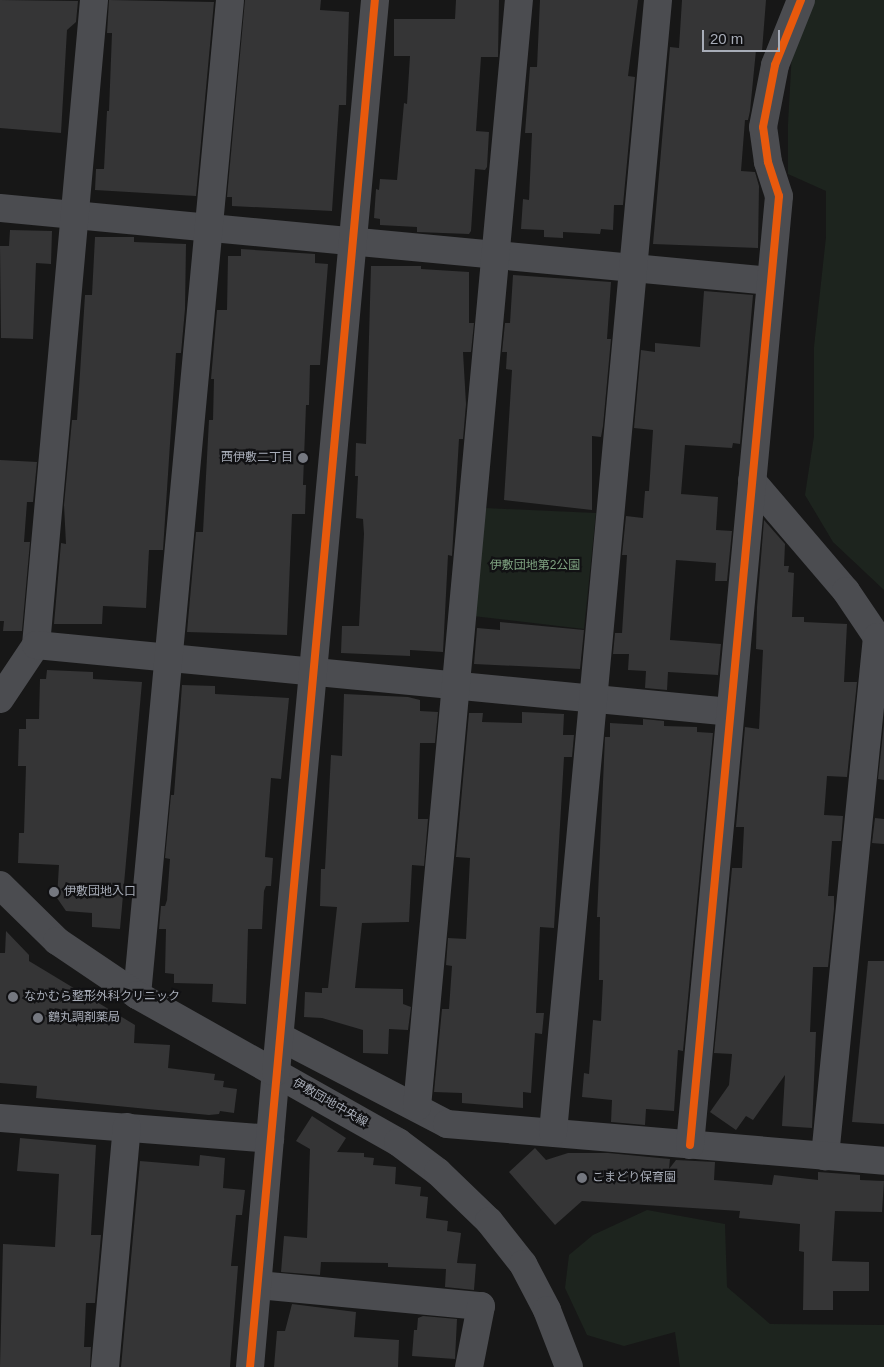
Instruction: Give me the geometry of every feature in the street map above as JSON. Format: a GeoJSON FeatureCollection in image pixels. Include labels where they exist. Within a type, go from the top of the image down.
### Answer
{"type":"FeatureCollection","features":[{"type":"Feature","properties":{"kind":"street"},"geometry":{"type":"LineString","coordinates":[[0,699],[36,646],[73,214],[94,0]]}},
{"type":"Feature","properties":{"kind":"street"},"geometry":{"type":"LineString","coordinates":[[137,995],[171,659],[230,0]]}},
{"type":"Feature","properties":{"kind":"street"},"geometry":{"type":"LineString","coordinates":[[250,1367],[276,1072],[315,674],[352,240],[375,0]]}},
{"type":"Feature","properties":{"kind":"street"},"geometry":{"type":"LineString","coordinates":[[417,1107],[519,0]]}},
{"type":"Feature","properties":{"kind":"street"},"geometry":{"type":"LineString","coordinates":[[553,1132],[658,0]]}},
{"type":"Feature","properties":{"kind":"street"},"geometry":{"type":"LineString","coordinates":[[690,1145],[779,196],[768,162],[763,127],[775,65],[801,0]]}},
{"type":"Feature","properties":{"kind":"street"},"geometry":{"type":"LineString","coordinates":[[0,208],[771,281]]}},
{"type":"Feature","properties":{"kind":"street"},"geometry":{"type":"LineString","coordinates":[[752,481],[846,591],[877,637],[825,1156]]}},
{"type":"Feature","properties":{"kind":"street"},"geometry":{"type":"LineString","coordinates":[[36,646],[730,712]]}},
{"type":"Feature","properties":{"kind":"street","name":"伊敷団地中央線"},"geometry":{"type":"LineString","coordinates":[[0,885],[56,941],[137,995],[398,1142],[438,1172],[489,1221],[522,1264],[547,1310],[569,1367]]}},
{"type":"Feature","properties":{"kind":"street"},"geometry":{"type":"LineString","coordinates":[[280,1037],[447,1124],[884,1160]]}},
{"type":"Feature","properties":{"kind":"street"},"geometry":{"type":"LineString","coordinates":[[0,1118],[270,1139]]}},
{"type":"Feature","properties":{"kind":"street"},"geometry":{"type":"LineString","coordinates":[[105,1367],[127,1127]]}},
{"type":"Feature","properties":{"kind":"street"},"geometry":{"type":"LineString","coordinates":[[258,1285],[480,1306],[469,1367]]}},
{"type":"Feature","properties":{"kind":"green space"},"geometry":{"type":"Polygon","coordinates":[[[810,0],[884,0],[884,590],[833,542],[805,495],[814,436],[814,347],[826,237],[826,191],[788,174],[788,124],[793,33],[810,0]]]}},
{"type":"Feature","properties":{"kind":"green space","name":"伊敷団地第2公園"},"geometry":{"type":"Polygon","coordinates":[[[485,508],[596,513],[584,629],[473,616],[485,508]]]}},
{"type":"Feature","properties":{"kind":"green space"},"geometry":{"type":"Polygon","coordinates":[[[647,1210],[725,1224],[727,1287],[770,1324],[884,1325],[884,1367],[680,1367],[675,1332],[624,1346],[587,1335],[565,1288],[569,1255],[593,1235],[647,1210]]]}},
{"type":"Feature","properties":{"kind":"building"},"geometry":{"type":"Polygon","coordinates":[[[0,0],[78,1],[76,22],[67,30],[61,133],[0,128],[0,0]]]}},
{"type":"Feature","properties":{"kind":"building"},"geometry":{"type":"Polygon","coordinates":[[[109,0],[214,2],[196,196],[95,190],[96,169],[104,169],[107,111],[109,111],[112,33],[107,33],[109,0]]]}},
{"type":"Feature","properties":{"kind":"building"},"geometry":{"type":"Polygon","coordinates":[[[245,0],[321,0],[320,10],[349,12],[346,105],[339,105],[332,211],[232,206],[232,197],[227,197],[245,0]]]}},
{"type":"Feature","properties":{"kind":"building"},"geometry":{"type":"Polygon","coordinates":[[[456,0],[499,0],[498,57],[481,57],[476,131],[489,132],[487,167],[485,170],[475,169],[471,231],[469,234],[417,232],[417,227],[380,225],[380,219],[374,218],[376,189],[379,190],[380,179],[397,180],[404,103],[407,104],[410,56],[394,56],[394,19],[455,19],[456,0]]]}},
{"type":"Feature","properties":{"kind":"building"},"geometry":{"type":"Polygon","coordinates":[[[540,0],[638,0],[628,76],[635,77],[623,205],[614,205],[613,230],[601,229],[600,234],[563,232],[563,238],[544,237],[544,230],[521,229],[523,199],[529,200],[532,133],[525,133],[530,67],[537,67],[540,0]]]}},
{"type":"Feature","properties":{"kind":"building"},"geometry":{"type":"Polygon","coordinates":[[[682,0],[766,0],[762,51],[756,50],[750,111],[748,120],[745,120],[741,171],[755,172],[759,186],[758,248],[653,244],[670,47],[679,48],[682,0]]]}},
{"type":"Feature","properties":{"kind":"building"},"geometry":{"type":"Polygon","coordinates":[[[10,230],[52,231],[51,264],[36,263],[33,339],[1,338],[0,246],[9,246],[10,230]]]}},
{"type":"Feature","properties":{"kind":"building"},"geometry":{"type":"Polygon","coordinates":[[[95,237],[134,237],[134,242],[186,244],[185,309],[181,353],[176,353],[163,550],[149,550],[146,608],[103,606],[102,624],[54,624],[61,543],[66,544],[64,505],[72,420],[77,420],[85,295],[92,295],[95,237]]]}},
{"type":"Feature","properties":{"kind":"building"},"geometry":{"type":"Polygon","coordinates":[[[241,249],[315,254],[315,263],[328,264],[320,365],[310,365],[309,405],[306,405],[303,485],[306,485],[305,514],[292,514],[287,635],[187,632],[196,532],[203,532],[209,420],[213,420],[214,379],[211,379],[217,310],[227,310],[228,256],[241,256],[241,249]]]}},
{"type":"Feature","properties":{"kind":"building"},"geometry":{"type":"Polygon","coordinates":[[[371,266],[421,266],[421,269],[469,272],[469,323],[474,323],[471,352],[463,352],[466,404],[463,439],[459,439],[452,556],[448,555],[443,652],[410,650],[410,656],[341,653],[342,626],[359,626],[364,534],[363,519],[356,518],[358,476],[355,476],[356,443],[366,444],[371,266]]]}},
{"type":"Feature","properties":{"kind":"building"},"geometry":{"type":"Polygon","coordinates":[[[513,275],[611,282],[607,339],[611,339],[603,426],[601,437],[592,436],[592,510],[504,500],[512,370],[506,369],[507,352],[502,352],[505,323],[510,323],[513,275]]]}},
{"type":"Feature","properties":{"kind":"building"},"geometry":{"type":"Polygon","coordinates":[[[704,291],[753,295],[740,444],[733,443],[732,448],[685,445],[681,494],[718,497],[716,530],[732,531],[727,581],[715,581],[716,563],[676,560],[670,640],[721,644],[718,675],[668,672],[667,690],[645,688],[646,671],[628,670],[629,654],[613,654],[615,633],[622,633],[627,555],[622,555],[626,516],[643,518],[645,491],[649,491],[653,430],[634,428],[641,350],[655,352],[655,343],[700,347],[704,291]]]}},
{"type":"Feature","properties":{"kind":"building"},"geometry":{"type":"Polygon","coordinates":[[[0,460],[37,462],[33,502],[27,502],[24,542],[30,542],[22,631],[3,631],[4,621],[0,621],[0,460]]]}},
{"type":"Feature","properties":{"kind":"building"},"geometry":{"type":"Polygon","coordinates":[[[764,520],[785,544],[784,566],[789,566],[788,572],[794,573],[792,617],[804,617],[804,622],[847,624],[844,682],[857,682],[847,777],[827,776],[824,815],[843,816],[841,841],[832,841],[828,896],[834,896],[834,909],[828,967],[813,967],[810,1032],[816,1032],[812,1128],[782,1126],[785,1075],[753,1120],[746,1116],[736,1130],[710,1112],[729,1085],[732,1054],[714,1053],[732,868],[742,868],[744,827],[736,827],[745,727],[759,729],[763,650],[756,649],[757,607],[764,520]]]}},
{"type":"Feature","properties":{"kind":"building"},"geometry":{"type":"Polygon","coordinates":[[[500,622],[584,630],[580,669],[474,664],[477,628],[500,630],[500,622]]]}},
{"type":"Feature","properties":{"kind":"building"},"geometry":{"type":"Polygon","coordinates":[[[47,670],[93,672],[93,679],[142,682],[120,929],[92,927],[92,913],[66,911],[57,898],[59,865],[18,863],[19,833],[24,833],[26,766],[18,766],[19,729],[26,729],[26,719],[39,719],[40,679],[46,679],[47,670]]]}},
{"type":"Feature","properties":{"kind":"building"},"geometry":{"type":"Polygon","coordinates":[[[182,685],[215,686],[215,694],[289,698],[281,779],[271,778],[265,857],[273,858],[271,886],[266,886],[264,891],[262,929],[248,929],[246,1004],[212,1002],[213,984],[174,983],[174,974],[165,973],[166,929],[159,929],[161,906],[165,906],[167,900],[170,859],[165,858],[171,795],[174,795],[182,685]]]}},
{"type":"Feature","properties":{"kind":"building"},"geometry":{"type":"Polygon","coordinates":[[[344,694],[408,697],[420,700],[420,711],[438,712],[435,743],[420,743],[418,819],[428,819],[424,866],[412,865],[409,922],[362,923],[355,988],[403,989],[403,1004],[411,1007],[408,1030],[389,1029],[388,1054],[363,1053],[363,1030],[322,1018],[304,1017],[305,992],[322,993],[322,988],[328,988],[337,907],[320,906],[321,869],[325,869],[331,755],[342,756],[344,694]]]}},
{"type":"Feature","properties":{"kind":"building"},"geometry":{"type":"Polygon","coordinates":[[[522,712],[564,714],[563,735],[574,735],[572,757],[564,757],[554,928],[540,927],[536,1013],[544,1013],[542,1034],[535,1033],[531,1093],[523,1092],[523,1108],[462,1103],[462,1093],[434,1092],[442,1009],[449,1009],[452,966],[446,965],[448,938],[466,939],[470,858],[456,857],[469,713],[483,713],[482,722],[522,723],[522,712]]]}},
{"type":"Feature","properties":{"kind":"building"},"geometry":{"type":"Polygon","coordinates":[[[643,719],[664,721],[664,726],[697,727],[697,732],[713,733],[683,1051],[678,1050],[674,1111],[646,1109],[645,1125],[611,1122],[612,1100],[582,1097],[584,1073],[589,1074],[593,1020],[601,1021],[603,980],[599,980],[600,917],[597,917],[605,737],[610,737],[610,723],[643,725],[643,719]]]}},
{"type":"Feature","properties":{"kind":"building"},"geometry":{"type":"Polygon","coordinates":[[[884,724],[884,780],[878,779],[884,724]]]}},
{"type":"Feature","properties":{"kind":"building"},"geometry":{"type":"Polygon","coordinates":[[[875,818],[884,819],[884,844],[872,843],[875,818]]]}},
{"type":"Feature","properties":{"kind":"building"},"geometry":{"type":"Polygon","coordinates":[[[6,931],[29,955],[29,961],[135,1025],[134,1043],[170,1045],[168,1068],[215,1074],[214,1080],[224,1081],[223,1087],[237,1089],[234,1113],[220,1111],[219,1114],[209,1115],[36,1098],[37,1086],[0,1083],[0,953],[5,953],[6,931]]]}},
{"type":"Feature","properties":{"kind":"building"},"geometry":{"type":"Polygon","coordinates":[[[868,961],[884,961],[884,1124],[852,1122],[868,961]]]}},
{"type":"Feature","properties":{"kind":"building"},"geometry":{"type":"Polygon","coordinates":[[[312,1116],[346,1138],[337,1152],[364,1153],[364,1157],[374,1158],[373,1165],[396,1167],[395,1184],[421,1187],[420,1196],[428,1197],[426,1218],[448,1221],[447,1231],[461,1233],[457,1263],[476,1264],[474,1290],[445,1287],[446,1269],[388,1267],[388,1263],[321,1262],[320,1275],[281,1272],[284,1236],[307,1238],[310,1149],[296,1141],[312,1116]]]}},
{"type":"Feature","properties":{"kind":"building"},"geometry":{"type":"Polygon","coordinates":[[[20,1138],[96,1145],[91,1235],[101,1235],[95,1303],[86,1303],[84,1347],[91,1347],[90,1367],[0,1367],[3,1244],[55,1247],[59,1174],[17,1171],[20,1138]]]}},
{"type":"Feature","properties":{"kind":"building"},"geometry":{"type":"Polygon","coordinates":[[[535,1148],[546,1160],[568,1153],[608,1153],[670,1159],[669,1169],[676,1160],[715,1162],[714,1180],[772,1185],[774,1175],[818,1180],[818,1172],[860,1175],[860,1180],[884,1181],[882,1212],[835,1211],[832,1261],[869,1262],[869,1291],[833,1291],[833,1310],[803,1310],[804,1252],[799,1251],[800,1224],[739,1218],[740,1211],[582,1201],[555,1225],[509,1172],[535,1148]]]}},
{"type":"Feature","properties":{"kind":"building"},"geometry":{"type":"Polygon","coordinates":[[[200,1155],[225,1158],[223,1188],[245,1190],[242,1215],[236,1215],[231,1266],[238,1266],[230,1367],[121,1367],[140,1161],[199,1166],[200,1155]]]}},
{"type":"Feature","properties":{"kind":"building"},"geometry":{"type":"Polygon","coordinates":[[[292,1304],[356,1312],[354,1337],[399,1340],[398,1367],[274,1367],[277,1331],[285,1331],[292,1304]]]}},
{"type":"Feature","properties":{"kind":"building"},"geometry":{"type":"Polygon","coordinates":[[[423,1316],[457,1319],[455,1359],[412,1356],[414,1330],[417,1330],[418,1318],[423,1316]]]}},
{"type":"Feature","properties":{"kind":"cycle path"},"geometry":{"type":"LineString","coordinates":[[250,1367],[375,0]]}},
{"type":"Feature","properties":{"kind":"cycle path"},"geometry":{"type":"LineString","coordinates":[[690,1145],[779,196],[768,162],[763,127],[775,65],[801,0]]}},
{"type":"Feature","properties":{"kind":"place","name":"西伊敷二丁目"},"geometry":{"type":"Point","coordinates":[303,458]}},
{"type":"Feature","properties":{"kind":"place","name":"伊敷団地入口"},"geometry":{"type":"Point","coordinates":[54,892]}},
{"type":"Feature","properties":{"kind":"place","name":"なかむら整形外科クリニック"},"geometry":{"type":"Point","coordinates":[13,997]}},
{"type":"Feature","properties":{"kind":"place","name":"鶴丸調剤薬局"},"geometry":{"type":"Point","coordinates":[38,1018]}},
{"type":"Feature","properties":{"kind":"place","name":"こまどり保育園"},"geometry":{"type":"Point","coordinates":[582,1178]}}]}
